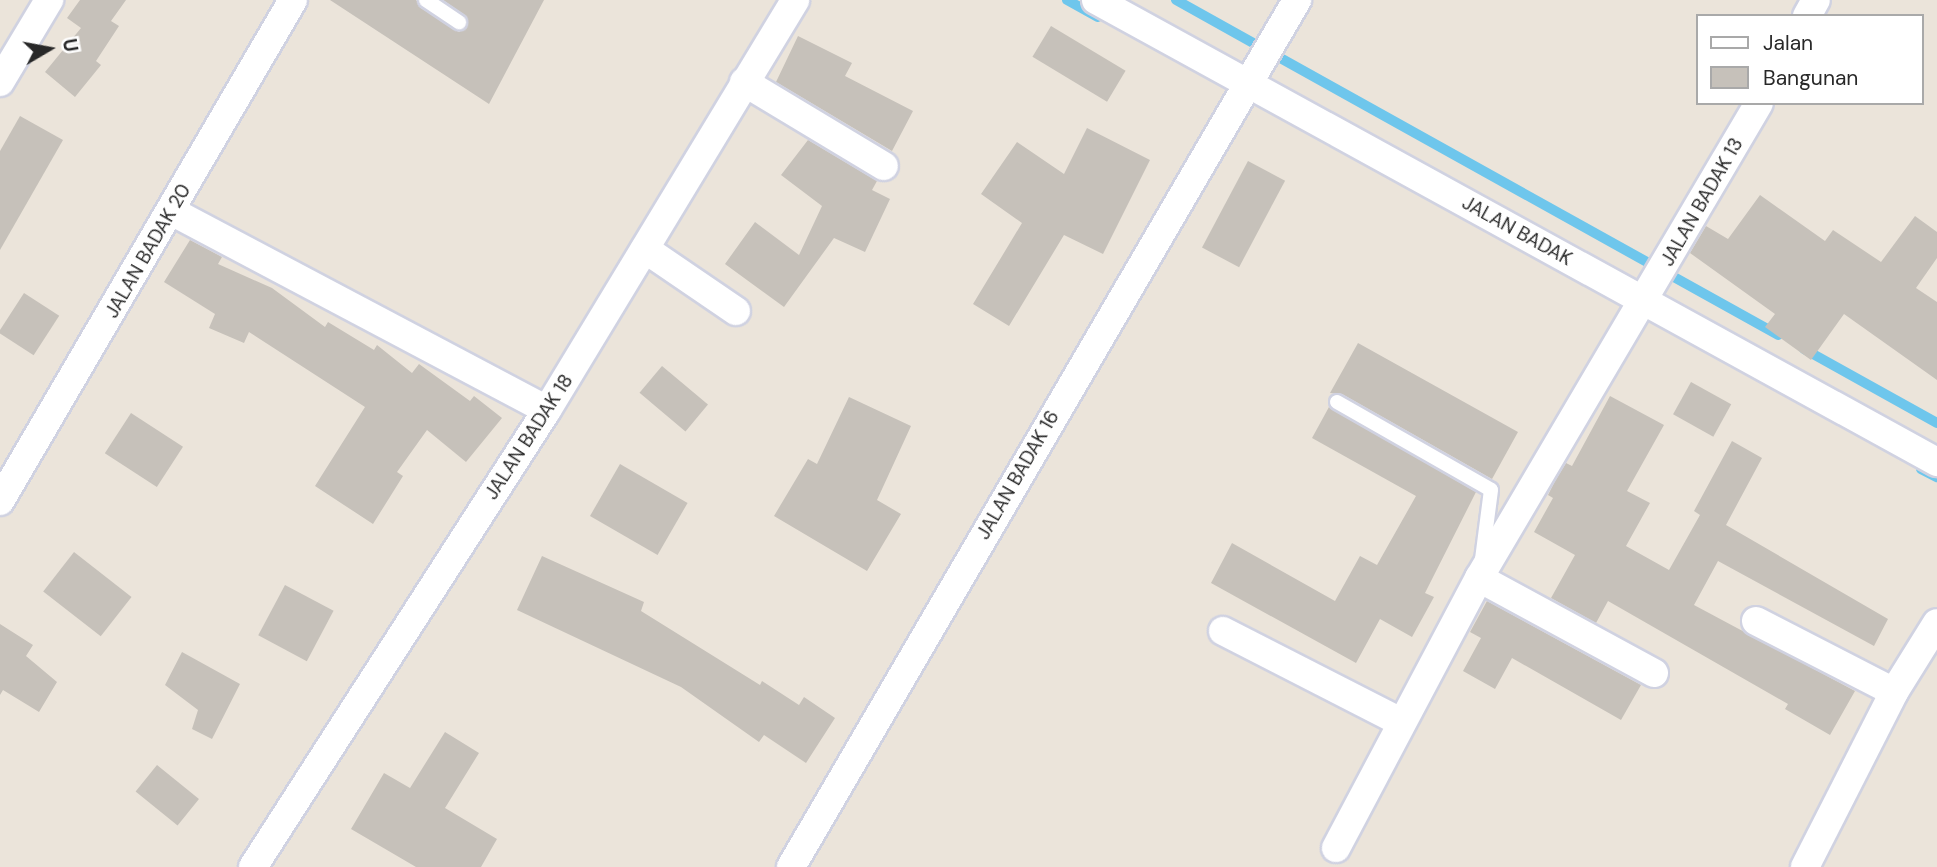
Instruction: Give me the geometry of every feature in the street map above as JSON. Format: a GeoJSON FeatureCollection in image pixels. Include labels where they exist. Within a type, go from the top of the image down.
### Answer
{"type":"FeatureCollection","features":[{"type":"Feature","properties":{"kind":"street"},"geometry":{"type":"LineString","coordinates":[[1,78],[49,0]]}},
{"type":"Feature","properties":{"kind":"street","name":"JALAN BADAK 20"},"geometry":{"type":"LineString","coordinates":[[0,501],[293,0]]}},
{"type":"Feature","properties":{"kind":"street","name":"JALAN BADAK 18"},"geometry":{"type":"LineString","coordinates":[[253,867],[547,410],[795,0]]}},
{"type":"Feature","properties":{"kind":"street","name":"JALAN BADAK"},"geometry":{"type":"LineString","coordinates":[[1096,0],[1937,462]]}},
{"type":"Feature","properties":{"kind":"street","name":"JALAN BADAK 16"},"geometry":{"type":"LineString","coordinates":[[799,864],[1194,171],[1249,85],[1297,0]]}},
{"type":"Feature","properties":{"kind":"street"},"geometry":{"type":"LineString","coordinates":[[744,82],[884,166]]}},
{"type":"Feature","properties":{"kind":"street","name":"JALAN BADAK 13"},"geometry":{"type":"LineString","coordinates":[[1336,848],[1479,578],[1646,301],[1758,105]]}},
{"type":"Feature","properties":{"kind":"street"},"geometry":{"type":"LineString","coordinates":[[171,211],[547,410]]}},
{"type":"Feature","properties":{"kind":"street"},"geometry":{"type":"LineString","coordinates":[[645,249],[736,310]]}},
{"type":"Feature","properties":{"kind":"street"},"geometry":{"type":"LineString","coordinates":[[1479,578],[1654,673]]}},
{"type":"Feature","properties":{"kind":"street"},"geometry":{"type":"LineString","coordinates":[[1756,621],[1894,692]]}},
{"type":"Feature","properties":{"kind":"street"},"geometry":{"type":"LineString","coordinates":[[1805,867],[1894,692],[1937,623]]}},
{"type":"Feature","properties":{"kind":"street"},"geometry":{"type":"LineString","coordinates":[[1223,631],[1401,722]]}},
{"type":"Feature","properties":{"kind":"lane"},"geometry":{"type":"LineString","coordinates":[[426,0],[459,22]]}},
{"type":"Feature","properties":{"kind":"lane"},"geometry":{"type":"LineString","coordinates":[[1337,402],[1491,490],[1479,578]]}},
{"type":"Feature","properties":{"kind":"building"},"geometry":{"type":"Polygon","coordinates":[[[80,0],[126,0],[111,21],[119,26],[96,61],[101,65],[75,97],[45,72],[81,28],[67,18],[80,0]]]}},
{"type":"Feature","properties":{"kind":"building"},"geometry":{"type":"Polygon","coordinates":[[[330,0],[416,0],[421,8],[459,32],[467,27],[467,17],[443,0],[544,0],[489,104],[330,0]]]}},
{"type":"Feature","properties":{"kind":"building"},"geometry":{"type":"Polygon","coordinates":[[[1051,26],[1126,71],[1107,102],[1032,57],[1051,26]]]}},
{"type":"Feature","properties":{"kind":"building"},"geometry":{"type":"Polygon","coordinates":[[[798,36],[852,63],[845,76],[913,111],[892,151],[776,82],[798,36]]]}},
{"type":"Feature","properties":{"kind":"building"},"geometry":{"type":"Polygon","coordinates":[[[20,116],[63,140],[0,250],[0,151],[20,116]]]}},
{"type":"Feature","properties":{"kind":"building"},"geometry":{"type":"Polygon","coordinates":[[[1087,128],[1150,160],[1103,254],[1064,235],[1009,326],[973,304],[1022,223],[981,194],[1017,142],[1064,174],[1087,128]]]}},
{"type":"Feature","properties":{"kind":"building"},"geometry":{"type":"Polygon","coordinates":[[[808,140],[877,181],[872,190],[890,199],[865,252],[834,238],[784,307],[725,264],[755,222],[799,255],[822,206],[781,175],[808,140]]]}},
{"type":"Feature","properties":{"kind":"building"},"geometry":{"type":"Polygon","coordinates":[[[1248,161],[1285,181],[1239,267],[1202,248],[1248,161]]]}},
{"type":"Feature","properties":{"kind":"building"},"geometry":{"type":"Polygon","coordinates":[[[1760,195],[1825,241],[1833,230],[1881,262],[1915,216],[1937,232],[1937,258],[1916,288],[1937,302],[1937,380],[1844,314],[1811,360],[1765,327],[1775,314],[1690,253],[1706,226],[1728,239],[1760,195]]]}},
{"type":"Feature","properties":{"kind":"building"},"geometry":{"type":"Polygon","coordinates":[[[190,240],[222,257],[218,264],[272,288],[325,327],[328,322],[374,350],[377,345],[412,373],[419,364],[470,401],[474,396],[502,418],[466,462],[427,430],[397,472],[403,476],[373,524],[315,486],[365,407],[249,332],[244,343],[209,328],[215,314],[164,282],[190,240]]]}},
{"type":"Feature","properties":{"kind":"building"},"geometry":{"type":"Polygon","coordinates":[[[24,293],[59,316],[34,355],[0,333],[24,293]]]}},
{"type":"Feature","properties":{"kind":"building"},"geometry":{"type":"Polygon","coordinates":[[[1358,343],[1518,432],[1492,479],[1342,394],[1330,393],[1358,343]]]}},
{"type":"Feature","properties":{"kind":"building"},"geometry":{"type":"Polygon","coordinates":[[[662,366],[708,405],[685,431],[640,393],[662,366]]]}},
{"type":"Feature","properties":{"kind":"building"},"geometry":{"type":"Polygon","coordinates":[[[1691,382],[1731,404],[1713,437],[1673,414],[1691,382]]]}},
{"type":"Feature","properties":{"kind":"building"},"geometry":{"type":"Polygon","coordinates":[[[1610,396],[1664,425],[1627,491],[1650,503],[1626,546],[1669,570],[1700,515],[1694,511],[1732,441],[1762,458],[1726,525],[1888,619],[1874,646],[1718,561],[1694,605],[1855,691],[1830,735],[1785,709],[1788,704],[1608,601],[1596,623],[1551,598],[1575,555],[1534,532],[1553,498],[1548,495],[1555,481],[1566,463],[1572,466],[1610,396]]]}},
{"type":"Feature","properties":{"kind":"building"},"geometry":{"type":"Polygon","coordinates":[[[849,397],[911,426],[877,500],[901,514],[867,571],[774,516],[808,459],[817,464],[849,397]]]}},
{"type":"Feature","properties":{"kind":"building"},"geometry":{"type":"Polygon","coordinates":[[[1329,407],[1476,492],[1425,593],[1434,597],[1412,637],[1380,619],[1356,663],[1211,583],[1232,543],[1335,601],[1360,556],[1377,565],[1416,496],[1312,438],[1329,407]]]}},
{"type":"Feature","properties":{"kind":"building"},"geometry":{"type":"Polygon","coordinates":[[[131,413],[183,447],[157,487],[105,453],[131,413]]]}},
{"type":"Feature","properties":{"kind":"building"},"geometry":{"type":"Polygon","coordinates":[[[620,464],[688,503],[658,555],[590,516],[620,464]]]}},
{"type":"Feature","properties":{"kind":"building"},"geometry":{"type":"Polygon","coordinates":[[[74,552],[132,597],[101,636],[43,591],[74,552]]]}},
{"type":"Feature","properties":{"kind":"building"},"geometry":{"type":"Polygon","coordinates":[[[542,556],[644,602],[641,611],[760,685],[762,681],[799,705],[804,697],[835,718],[806,763],[764,735],[759,742],[681,687],[517,610],[542,556]]]}},
{"type":"Feature","properties":{"kind":"building"},"geometry":{"type":"Polygon","coordinates":[[[285,585],[334,611],[307,661],[258,635],[285,585]]]}},
{"type":"Feature","properties":{"kind":"building"},"geometry":{"type":"Polygon","coordinates":[[[1487,601],[1641,685],[1621,720],[1512,658],[1495,689],[1463,671],[1481,638],[1470,632],[1487,601]]]}},
{"type":"Feature","properties":{"kind":"building"},"geometry":{"type":"Polygon","coordinates":[[[0,624],[33,645],[26,656],[57,682],[39,712],[3,690],[0,695],[0,624]]]}},
{"type":"Feature","properties":{"kind":"building"},"geometry":{"type":"Polygon","coordinates":[[[182,652],[240,684],[212,739],[192,729],[198,710],[165,685],[182,652]]]}},
{"type":"Feature","properties":{"kind":"building"},"geometry":{"type":"Polygon","coordinates":[[[445,732],[479,753],[445,808],[497,839],[481,867],[416,867],[351,829],[384,773],[410,788],[445,732]]]}},
{"type":"Feature","properties":{"kind":"building"},"geometry":{"type":"Polygon","coordinates":[[[157,765],[199,799],[178,825],[136,791],[157,765]]]}},
{"type":"Feature","properties":{"kind":"waterway"},"geometry":{"type":"LineString","coordinates":[[1067,0],[1098,17]]}},
{"type":"Feature","properties":{"kind":"waterway"},"geometry":{"type":"LineString","coordinates":[[1176,0],[1778,335]]}},
{"type":"Feature","properties":{"kind":"waterway"},"geometry":{"type":"LineString","coordinates":[[1804,349],[1937,423]]}},
{"type":"Feature","properties":{"kind":"waterway"},"geometry":{"type":"LineString","coordinates":[[1921,469],[1937,477]]}}]}
